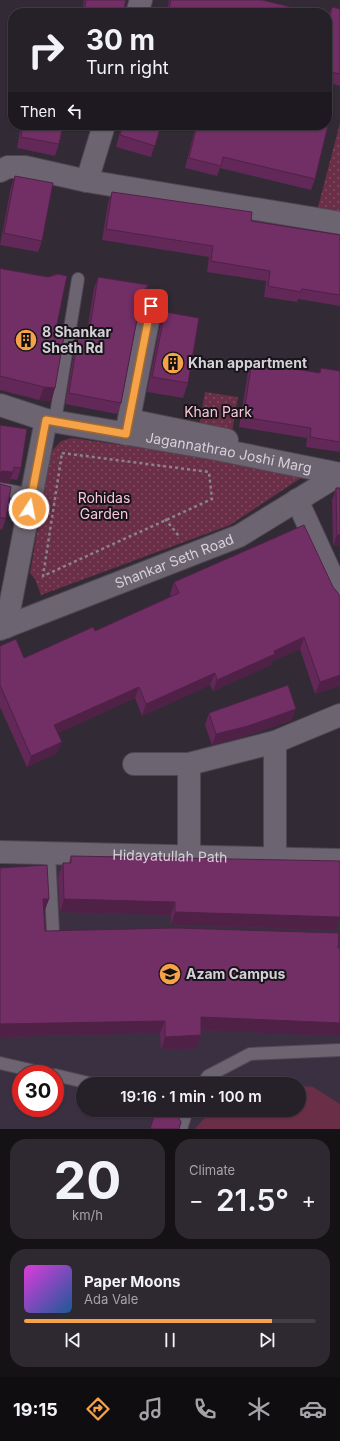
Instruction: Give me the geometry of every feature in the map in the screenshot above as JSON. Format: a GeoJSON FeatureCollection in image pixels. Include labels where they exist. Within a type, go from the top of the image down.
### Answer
{"type":"FeatureCollection","features":[{"type":"Feature","properties":{"kind":"street"},"geometry":{"type":"LineString","coordinates":[[87,181],[102,130]]}},
{"type":"Feature","properties":{"kind":"street"},"geometry":{"type":"LineString","coordinates":[[0,171],[8,167],[25,167],[87,181],[340,223]]}},
{"type":"Feature","properties":{"kind":"street"},"geometry":{"type":"LineString","coordinates":[[151,306],[127,427],[227,440]]}},
{"type":"Feature","properties":{"kind":"street","name":"Jagannathrao Joshi Marg"},"geometry":{"type":"LineString","coordinates":[[0,405],[51,421],[127,427],[216,449],[340,474]]}},
{"type":"Feature","properties":{"kind":"street"},"geometry":{"type":"LineString","coordinates":[[3,628],[32,495],[51,421]]}},
{"type":"Feature","properties":{"kind":"street","name":"Shankar Seth Road"},"geometry":{"type":"LineString","coordinates":[[3,628],[239,536],[340,474]]}},
{"type":"Feature","properties":{"kind":"street"},"geometry":{"type":"LineString","coordinates":[[297,500],[340,594]]}},
{"type":"Feature","properties":{"kind":"street"},"geometry":{"type":"LineString","coordinates":[[134,764],[189,764],[275,742],[340,715]]}},
{"type":"Feature","properties":{"kind":"street"},"geometry":{"type":"LineString","coordinates":[[275,742],[275,859]]}},
{"type":"Feature","properties":{"kind":"street"},"geometry":{"type":"LineString","coordinates":[[189,764],[189,856]]}},
{"type":"Feature","properties":{"kind":"street","name":"Hidayatullah Path"},"geometry":{"type":"LineString","coordinates":[[0,852],[340,860]]}},
{"type":"Feature","properties":{"kind":"lane"},"geometry":{"type":"LineString","coordinates":[[51,421],[78,279]]}},
{"type":"Feature","properties":{"kind":"lane"},"geometry":{"type":"LineString","coordinates":[[0,489],[32,495]]}},
{"type":"Feature","properties":{"kind":"lane"},"geometry":{"type":"LineString","coordinates":[[49,853],[53,932]]}},
{"type":"Feature","properties":{"kind":"lane"},"geometry":{"type":"LineString","coordinates":[[207,1077],[250,1054],[340,1050]]}},
{"type":"Feature","properties":{"kind":"lane"},"geometry":{"type":"LineString","coordinates":[[0,1063],[12,1066]]}},
{"type":"Feature","properties":{"kind":"lane"},"geometry":{"type":"LineString","coordinates":[[64,1078],[76,1080]]}},
{"type":"Feature","properties":{"kind":"lane"},"geometry":{"type":"LineString","coordinates":[[181,1129],[185,1117]]}},
{"type":"Feature","properties":{"kind":"path"},"geometry":{"type":"LineString","coordinates":[[62,453],[210,472],[212,500],[165,519],[43,576],[62,453]]}},
{"type":"Feature","properties":{"kind":"shaded area","name":"Azam Campus"},"geometry":{"type":"Polygon","coordinates":[[[39,865],[340,874],[340,1129],[0,1129],[0,867],[39,865]]]}},
{"type":"Feature","properties":{"kind":"green space"},"geometry":{"type":"Polygon","coordinates":[[[340,123],[340,217],[316,215],[340,123]]]}},
{"type":"Feature","properties":{"kind":"green space","name":"Khan Park"},"geometry":{"type":"Polygon","coordinates":[[[205,392],[238,397],[232,432],[199,427],[205,392]]]}},
{"type":"Feature","properties":{"kind":"green space","name":"Rohidas Garden"},"geometry":{"type":"Polygon","coordinates":[[[72,438],[212,458],[304,476],[230,525],[41,595],[35,579],[30,573],[51,452],[61,441],[72,438]]]}},
{"type":"Feature","properties":{"kind":"green space"},"geometry":{"type":"Polygon","coordinates":[[[306,1086],[313,1087],[340,1104],[340,1129],[195,1129],[205,1117],[306,1117],[306,1086]]]}},
{"type":"Feature","properties":{"kind":"building"},"geometry":{"type":"Polygon","coordinates":[[[86,0],[126,0],[124,8],[85,8],[86,0]]]}},
{"type":"Feature","properties":{"kind":"building"},"geometry":{"type":"Polygon","coordinates":[[[171,0],[262,0],[295,8],[169,8],[171,0]]]}},
{"type":"Feature","properties":{"kind":"building"},"geometry":{"type":"Polygon","coordinates":[[[332,8],[340,9],[340,74],[332,72],[332,8]]]}},
{"type":"Feature","properties":{"kind":"building"},"geometry":{"type":"Polygon","coordinates":[[[22,130],[62,130],[59,144],[21,137],[22,130]]]}},
{"type":"Feature","properties":{"kind":"building"},"geometry":{"type":"Polygon","coordinates":[[[122,130],[160,130],[155,146],[120,135],[122,130]]]}},
{"type":"Feature","properties":{"kind":"building"},"geometry":{"type":"Polygon","coordinates":[[[196,130],[327,130],[315,179],[223,157],[221,166],[189,158],[196,130]]]}},
{"type":"Feature","properties":{"kind":"building"},"geometry":{"type":"Polygon","coordinates":[[[15,176],[53,183],[42,241],[4,233],[15,176]]]}},
{"type":"Feature","properties":{"kind":"building"},"geometry":{"type":"Polygon","coordinates":[[[112,192],[252,212],[251,221],[340,235],[340,295],[302,289],[301,292],[268,286],[270,271],[211,261],[213,246],[106,229],[112,192]]]}},
{"type":"Feature","properties":{"kind":"building","name":"8 Shankar Sheth Rd"},"geometry":{"type":"Polygon","coordinates":[[[0,268],[48,277],[58,274],[67,276],[57,324],[66,325],[55,388],[44,387],[0,376],[0,268]]]}},
{"type":"Feature","properties":{"kind":"building"},"geometry":{"type":"Polygon","coordinates":[[[98,277],[148,285],[142,293],[121,403],[69,393],[79,331],[89,333],[98,277]]]}},
{"type":"Feature","properties":{"kind":"building","name":"Khan appartment"},"geometry":{"type":"Polygon","coordinates":[[[165,312],[199,318],[188,383],[152,377],[165,312]]]}},
{"type":"Feature","properties":{"kind":"building"},"geometry":{"type":"Polygon","coordinates":[[[252,362],[320,373],[321,368],[340,371],[340,442],[310,437],[311,428],[243,417],[252,362]]]}},
{"type":"Feature","properties":{"kind":"building"},"geometry":{"type":"Polygon","coordinates":[[[0,425],[27,429],[21,468],[14,467],[13,472],[2,471],[0,473],[0,425]]]}},
{"type":"Feature","properties":{"kind":"building"},"geometry":{"type":"Polygon","coordinates":[[[0,484],[11,487],[6,518],[0,518],[0,484]]]}},
{"type":"Feature","properties":{"kind":"building"},"geometry":{"type":"Polygon","coordinates":[[[336,488],[340,488],[340,535],[337,535],[336,488]]]}},
{"type":"Feature","properties":{"kind":"building"},"geometry":{"type":"Polygon","coordinates":[[[304,525],[333,587],[340,597],[340,675],[320,682],[304,637],[274,651],[275,654],[217,680],[215,673],[146,704],[139,687],[54,725],[62,742],[31,756],[0,685],[0,646],[16,639],[24,658],[93,627],[95,631],[179,593],[174,582],[304,525]]]}},
{"type":"Feature","properties":{"kind":"building"},"geometry":{"type":"Polygon","coordinates":[[[288,685],[296,709],[248,726],[216,734],[209,713],[288,685]]]}},
{"type":"Feature","properties":{"kind":"building"},"geometry":{"type":"Polygon","coordinates":[[[71,856],[340,861],[340,917],[175,912],[175,902],[64,899],[63,863],[71,863],[71,856]]]}},
{"type":"Feature","properties":{"kind":"building"},"geometry":{"type":"Polygon","coordinates":[[[47,865],[49,899],[43,899],[45,931],[175,928],[339,933],[340,1023],[201,1017],[201,1035],[165,1037],[165,1021],[0,1024],[0,868],[47,865]]]}},
{"type":"Feature","properties":{"kind":"building"},"geometry":{"type":"Polygon","coordinates":[[[154,1117],[178,1117],[181,1122],[179,1129],[150,1129],[154,1117]]]}},
{"type":"Feature","properties":{"kind":"place","name":"8 Shankar Sheth Rd"},"geometry":{"type":"Point","coordinates":[26,340]}},
{"type":"Feature","properties":{"kind":"place","name":"Khan appartment"},"geometry":{"type":"Point","coordinates":[173,363]}},
{"type":"Feature","properties":{"kind":"place","name":"Azam Campus"},"geometry":{"type":"Point","coordinates":[170,974]}},
{"type":"Feature","properties":{"kind":"route"},"geometry":{"type":"LineString","coordinates":[[29,509],[46,420],[126,434],[151,306]]}}]}
